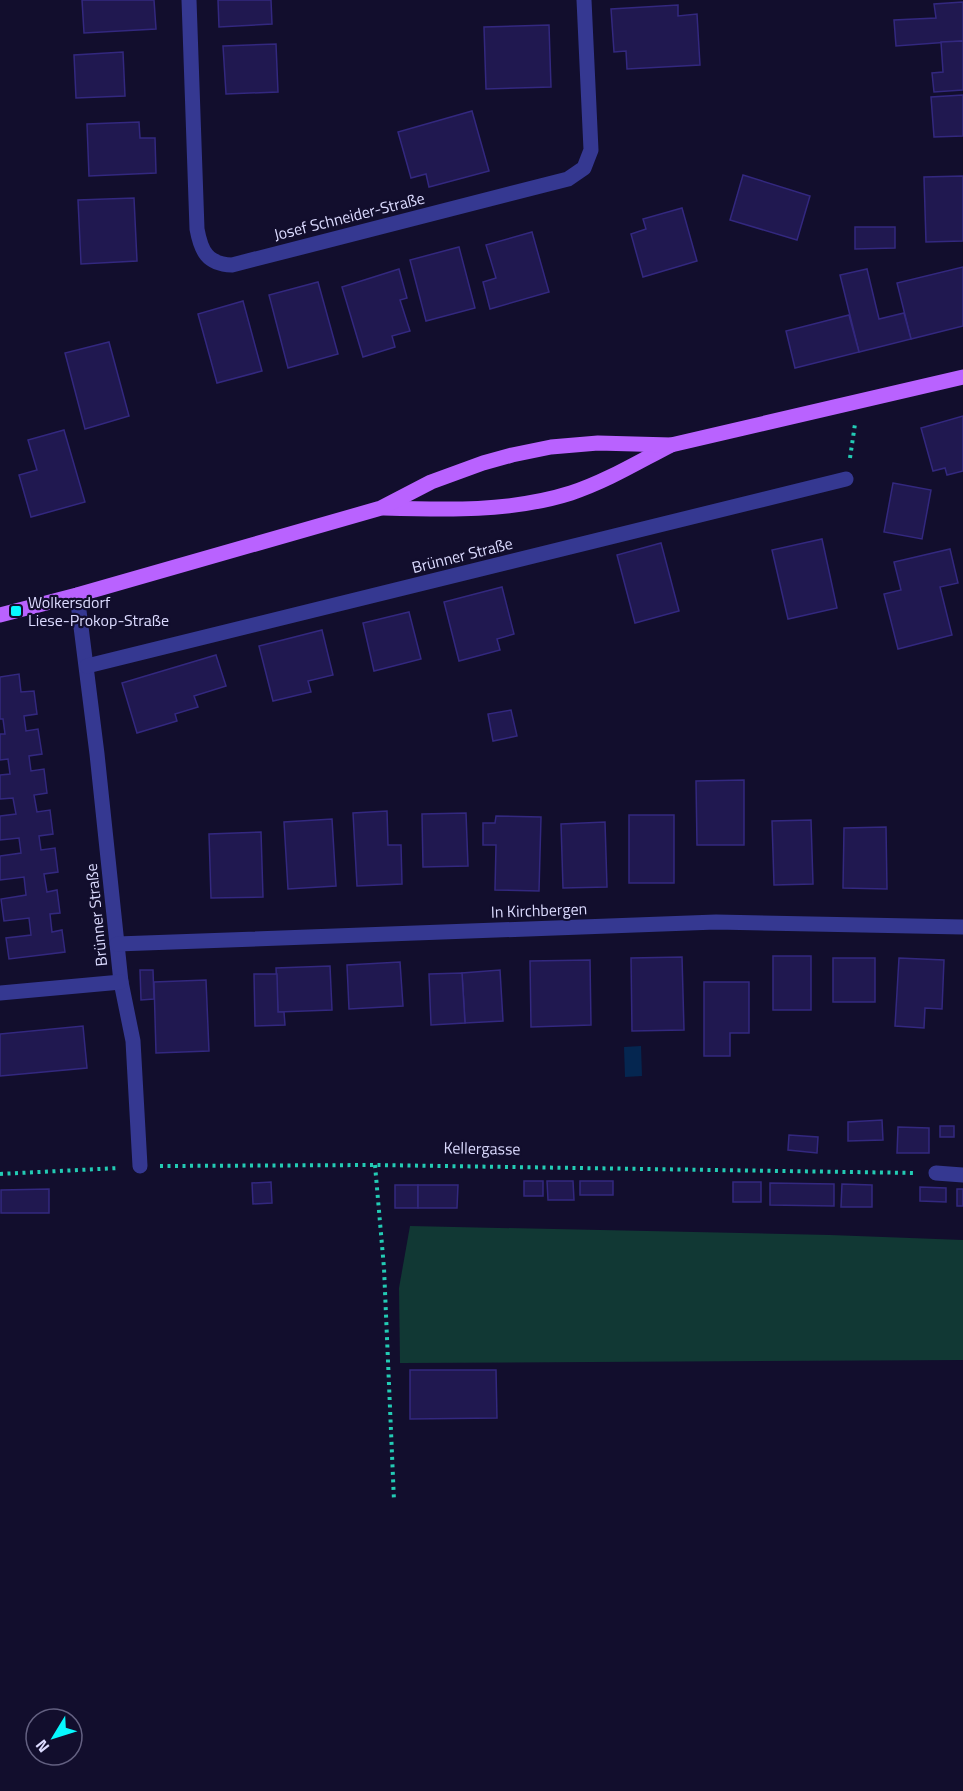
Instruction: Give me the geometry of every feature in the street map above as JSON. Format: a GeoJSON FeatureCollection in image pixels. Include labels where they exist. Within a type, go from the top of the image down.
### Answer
{"type":"FeatureCollection","features":[{"type":"Feature","properties":{"kind":"main road"},"geometry":{"type":"LineString","coordinates":[[0,615],[381,508],[431,482],[512,455],[551,447],[598,443],[672,444],[963,377]]}},
{"type":"Feature","properties":{"kind":"main road"},"geometry":{"type":"LineString","coordinates":[[381,508],[437,510],[527,503],[571,493],[610,478],[672,444]]}},
{"type":"Feature","properties":{"kind":"street","name":"Josef Schneider-Straße"},"geometry":{"type":"LineString","coordinates":[[189,0],[197,229],[200,245],[208,257],[226,265],[568,179],[584,168],[591,150],[584,0]]}},
{"type":"Feature","properties":{"kind":"street","name":"Brünner Straße"},"geometry":{"type":"LineString","coordinates":[[87,666],[846,479]]}},
{"type":"Feature","properties":{"kind":"street","name":"Brünner Straße"},"geometry":{"type":"LineString","coordinates":[[77,595],[87,666],[121,982],[133,1041],[140,1166]]}},
{"type":"Feature","properties":{"kind":"street","name":"In Kirchbergen"},"geometry":{"type":"LineString","coordinates":[[117,944],[716,922],[963,927]]}},
{"type":"Feature","properties":{"kind":"street"},"geometry":{"type":"LineString","coordinates":[[0,993],[121,982]]}},
{"type":"Feature","properties":{"kind":"street"},"geometry":{"type":"LineString","coordinates":[[936,1173],[963,1175]]}},
{"type":"Feature","properties":{"kind":"path"},"geometry":{"type":"LineString","coordinates":[[846,479],[859,402]]}},
{"type":"Feature","properties":{"kind":"path"},"geometry":{"type":"LineString","coordinates":[[375,1165],[384,1268],[394,1501]]}},
{"type":"Feature","properties":{"kind":"path","name":"Kellergasse"},"geometry":{"type":"LineString","coordinates":[[0,1174],[140,1166],[375,1165],[936,1173]]}},
{"type":"Feature","properties":{"kind":"green space"},"geometry":{"type":"Polygon","coordinates":[[[410,1226],[963,1240],[963,1360],[400,1363],[399,1288],[410,1226]]]}},
{"type":"Feature","properties":{"kind":"water"},"geometry":{"type":"Polygon","coordinates":[[[641,1046],[642,1076],[625,1077],[624,1047],[641,1046]]]}},
{"type":"Feature","properties":{"kind":"building"},"geometry":{"type":"Polygon","coordinates":[[[82,0],[154,0],[156,29],[84,33],[82,0]]]}},
{"type":"Feature","properties":{"kind":"building"},"geometry":{"type":"Polygon","coordinates":[[[218,0],[271,0],[272,24],[219,27],[218,0]]]}},
{"type":"Feature","properties":{"kind":"building"},"geometry":{"type":"Polygon","coordinates":[[[963,2],[963,41],[896,46],[894,20],[936,18],[934,4],[963,2]]]}},
{"type":"Feature","properties":{"kind":"building"},"geometry":{"type":"Polygon","coordinates":[[[678,5],[678,16],[697,14],[700,65],[627,69],[626,51],[614,52],[611,9],[678,5]]]}},
{"type":"Feature","properties":{"kind":"building"},"geometry":{"type":"Polygon","coordinates":[[[549,25],[551,87],[486,89],[484,27],[549,25]]]}},
{"type":"Feature","properties":{"kind":"building"},"geometry":{"type":"Polygon","coordinates":[[[963,41],[963,90],[934,92],[932,73],[943,72],[941,42],[963,41]]]}},
{"type":"Feature","properties":{"kind":"building"},"geometry":{"type":"Polygon","coordinates":[[[276,44],[278,92],[226,94],[223,46],[276,44]]]}},
{"type":"Feature","properties":{"kind":"building"},"geometry":{"type":"Polygon","coordinates":[[[123,52],[125,96],[76,98],[74,55],[123,52]]]}},
{"type":"Feature","properties":{"kind":"building"},"geometry":{"type":"Polygon","coordinates":[[[963,95],[963,136],[934,137],[931,97],[963,95]]]}},
{"type":"Feature","properties":{"kind":"building"},"geometry":{"type":"Polygon","coordinates":[[[472,111],[489,171],[429,187],[426,174],[411,178],[398,132],[472,111]]]}},
{"type":"Feature","properties":{"kind":"building"},"geometry":{"type":"Polygon","coordinates":[[[139,122],[140,138],[155,138],[156,173],[89,176],[87,124],[139,122]]]}},
{"type":"Feature","properties":{"kind":"building"},"geometry":{"type":"Polygon","coordinates":[[[743,175],[810,196],[797,240],[730,220],[743,175]]]}},
{"type":"Feature","properties":{"kind":"building"},"geometry":{"type":"Polygon","coordinates":[[[963,176],[963,241],[926,242],[924,177],[963,176]]]}},
{"type":"Feature","properties":{"kind":"building"},"geometry":{"type":"Polygon","coordinates":[[[134,198],[137,261],[81,264],[78,200],[134,198]]]}},
{"type":"Feature","properties":{"kind":"building"},"geometry":{"type":"Polygon","coordinates":[[[682,208],[697,261],[643,277],[631,234],[646,229],[643,219],[682,208]]]}},
{"type":"Feature","properties":{"kind":"building"},"geometry":{"type":"Polygon","coordinates":[[[855,227],[895,227],[895,248],[855,249],[855,227]]]}},
{"type":"Feature","properties":{"kind":"building"},"geometry":{"type":"Polygon","coordinates":[[[532,232],[549,292],[490,309],[483,282],[496,278],[486,245],[532,232]]]}},
{"type":"Feature","properties":{"kind":"building"},"geometry":{"type":"Polygon","coordinates":[[[459,247],[475,308],[426,321],[410,260],[459,247]]]}},
{"type":"Feature","properties":{"kind":"building"},"geometry":{"type":"Polygon","coordinates":[[[963,267],[963,326],[911,339],[897,283],[963,267]]]}},
{"type":"Feature","properties":{"kind":"building"},"geometry":{"type":"Polygon","coordinates":[[[399,269],[407,298],[400,300],[410,331],[392,336],[395,347],[363,357],[342,287],[399,269]]]}},
{"type":"Feature","properties":{"kind":"building"},"geometry":{"type":"Polygon","coordinates":[[[867,269],[879,319],[904,313],[911,339],[859,352],[840,275],[867,269]]]}},
{"type":"Feature","properties":{"kind":"building"},"geometry":{"type":"Polygon","coordinates":[[[318,282],[338,354],[288,368],[269,295],[318,282]]]}},
{"type":"Feature","properties":{"kind":"building"},"geometry":{"type":"Polygon","coordinates":[[[243,301],[262,371],[217,383],[198,314],[243,301]]]}},
{"type":"Feature","properties":{"kind":"building"},"geometry":{"type":"Polygon","coordinates":[[[849,315],[859,352],[795,368],[786,331],[849,315]]]}},
{"type":"Feature","properties":{"kind":"building"},"geometry":{"type":"Polygon","coordinates":[[[109,342],[129,416],[85,429],[65,353],[109,342]]]}},
{"type":"Feature","properties":{"kind":"building"},"geometry":{"type":"Polygon","coordinates":[[[963,416],[963,471],[947,475],[945,468],[933,471],[921,428],[963,416]]]}},
{"type":"Feature","properties":{"kind":"building"},"geometry":{"type":"Polygon","coordinates":[[[64,430],[85,502],[31,517],[19,475],[37,470],[28,440],[64,430]]]}},
{"type":"Feature","properties":{"kind":"building"},"geometry":{"type":"Polygon","coordinates":[[[893,483],[931,490],[922,539],[884,532],[893,483]]]}},
{"type":"Feature","properties":{"kind":"building"},"geometry":{"type":"Polygon","coordinates":[[[822,539],[837,608],[788,619],[772,550],[822,539]]]}},
{"type":"Feature","properties":{"kind":"building"},"geometry":{"type":"Polygon","coordinates":[[[661,543],[679,611],[635,623],[617,555],[661,543]]]}},
{"type":"Feature","properties":{"kind":"building"},"geometry":{"type":"Polygon","coordinates":[[[950,549],[958,583],[940,587],[952,635],[898,649],[884,594],[901,590],[894,562],[950,549]]]}},
{"type":"Feature","properties":{"kind":"building"},"geometry":{"type":"Polygon","coordinates":[[[502,587],[514,634],[497,639],[500,650],[459,661],[444,602],[502,587]]]}},
{"type":"Feature","properties":{"kind":"building"},"geometry":{"type":"Polygon","coordinates":[[[409,612],[421,659],[374,671],[363,623],[409,612]]]}},
{"type":"Feature","properties":{"kind":"building"},"geometry":{"type":"Polygon","coordinates":[[[322,630],[333,675],[308,681],[311,692],[273,701],[259,646],[322,630]]]}},
{"type":"Feature","properties":{"kind":"building"},"geometry":{"type":"Polygon","coordinates":[[[216,655],[226,686],[194,696],[198,707],[175,714],[177,721],[137,733],[122,683],[216,655]]]}},
{"type":"Feature","properties":{"kind":"building"},"geometry":{"type":"Polygon","coordinates":[[[19,674],[21,692],[34,691],[37,714],[24,716],[26,731],[38,729],[42,754],[29,756],[31,771],[44,769],[47,793],[34,795],[37,812],[50,810],[53,834],[39,836],[41,850],[55,848],[58,872],[44,874],[47,892],[57,890],[60,913],[50,914],[52,932],[62,930],[65,952],[9,959],[6,938],[31,935],[29,918],[4,921],[1,899],[26,895],[24,877],[0,880],[0,856],[21,853],[19,838],[0,840],[0,816],[16,814],[13,798],[0,799],[0,775],[10,774],[8,759],[0,760],[0,734],[5,734],[3,719],[0,719],[0,677],[19,674]]]}},
{"type":"Feature","properties":{"kind":"building"},"geometry":{"type":"Polygon","coordinates":[[[511,710],[517,736],[493,741],[488,714],[511,710]]]}},
{"type":"Feature","properties":{"kind":"building"},"geometry":{"type":"Polygon","coordinates":[[[744,780],[744,845],[697,845],[696,781],[744,780]]]}},
{"type":"Feature","properties":{"kind":"building"},"geometry":{"type":"Polygon","coordinates":[[[387,811],[388,845],[401,845],[402,884],[357,886],[353,813],[387,811]]]}},
{"type":"Feature","properties":{"kind":"building"},"geometry":{"type":"Polygon","coordinates":[[[466,813],[468,866],[423,867],[422,814],[466,813]]]}},
{"type":"Feature","properties":{"kind":"building"},"geometry":{"type":"Polygon","coordinates":[[[629,815],[674,815],[674,883],[629,883],[629,815]]]}},
{"type":"Feature","properties":{"kind":"building"},"geometry":{"type":"Polygon","coordinates":[[[496,816],[541,817],[539,891],[495,890],[496,845],[483,845],[483,823],[495,823],[496,816]]]}},
{"type":"Feature","properties":{"kind":"building"},"geometry":{"type":"Polygon","coordinates":[[[332,819],[336,886],[288,889],[284,822],[332,819]]]}},
{"type":"Feature","properties":{"kind":"building"},"geometry":{"type":"Polygon","coordinates":[[[811,820],[813,884],[774,885],[772,821],[811,820]]]}},
{"type":"Feature","properties":{"kind":"building"},"geometry":{"type":"Polygon","coordinates":[[[605,822],[607,887],[563,888],[561,824],[605,822]]]}},
{"type":"Feature","properties":{"kind":"building"},"geometry":{"type":"Polygon","coordinates":[[[886,827],[887,889],[843,888],[844,828],[886,827]]]}},
{"type":"Feature","properties":{"kind":"building"},"geometry":{"type":"Polygon","coordinates":[[[261,832],[263,897],[211,898],[209,834],[261,832]]]}},
{"type":"Feature","properties":{"kind":"building"},"geometry":{"type":"Polygon","coordinates":[[[773,956],[811,956],[811,1010],[773,1010],[773,956]]]}},
{"type":"Feature","properties":{"kind":"building"},"geometry":{"type":"Polygon","coordinates":[[[682,957],[684,1030],[632,1031],[631,958],[682,957]]]}},
{"type":"Feature","properties":{"kind":"building"},"geometry":{"type":"Polygon","coordinates":[[[833,958],[875,958],[875,1002],[833,1002],[833,958]]]}},
{"type":"Feature","properties":{"kind":"building"},"geometry":{"type":"Polygon","coordinates":[[[899,958],[944,960],[942,1009],[925,1008],[924,1028],[895,1026],[899,958]]]}},
{"type":"Feature","properties":{"kind":"building"},"geometry":{"type":"Polygon","coordinates":[[[590,960],[591,1025],[531,1027],[530,961],[590,960]]]}},
{"type":"Feature","properties":{"kind":"building"},"geometry":{"type":"Polygon","coordinates":[[[400,962],[403,1006],[349,1009],[347,965],[400,962]]]}},
{"type":"Feature","properties":{"kind":"building"},"geometry":{"type":"Polygon","coordinates":[[[330,966],[332,1010],[278,1012],[276,968],[330,966]]]}},
{"type":"Feature","properties":{"kind":"building"},"geometry":{"type":"Polygon","coordinates":[[[140,970],[153,970],[154,999],[141,1000],[140,970]]]}},
{"type":"Feature","properties":{"kind":"building"},"geometry":{"type":"Polygon","coordinates":[[[500,970],[503,1021],[465,1023],[462,973],[500,970]]]}},
{"type":"Feature","properties":{"kind":"building"},"geometry":{"type":"Polygon","coordinates":[[[462,973],[465,1023],[431,1025],[429,974],[462,973]]]}},
{"type":"Feature","properties":{"kind":"building"},"geometry":{"type":"Polygon","coordinates":[[[254,974],[277,974],[278,1012],[284,1012],[285,1025],[255,1026],[254,974]]]}},
{"type":"Feature","properties":{"kind":"building"},"geometry":{"type":"Polygon","coordinates":[[[206,980],[209,1051],[156,1053],[154,982],[206,980]]]}},
{"type":"Feature","properties":{"kind":"building"},"geometry":{"type":"Polygon","coordinates":[[[704,982],[749,982],[749,1033],[730,1033],[730,1056],[704,1056],[704,982]]]}},
{"type":"Feature","properties":{"kind":"building"},"geometry":{"type":"Polygon","coordinates":[[[83,1026],[87,1068],[0,1076],[0,1034],[83,1026]]]}},
{"type":"Feature","properties":{"kind":"building"},"geometry":{"type":"Polygon","coordinates":[[[882,1120],[883,1140],[848,1141],[848,1122],[882,1120]]]}},
{"type":"Feature","properties":{"kind":"building"},"geometry":{"type":"Polygon","coordinates":[[[940,1126],[954,1126],[954,1137],[940,1137],[940,1126]]]}},
{"type":"Feature","properties":{"kind":"building"},"geometry":{"type":"Polygon","coordinates":[[[898,1127],[929,1128],[929,1153],[897,1153],[898,1127]]]}},
{"type":"Feature","properties":{"kind":"building"},"geometry":{"type":"Polygon","coordinates":[[[789,1135],[818,1137],[817,1153],[788,1150],[789,1135]]]}},
{"type":"Feature","properties":{"kind":"building"},"geometry":{"type":"Polygon","coordinates":[[[524,1181],[543,1181],[543,1196],[524,1196],[524,1181]]]}},
{"type":"Feature","properties":{"kind":"building"},"geometry":{"type":"Polygon","coordinates":[[[547,1181],[573,1181],[574,1200],[548,1200],[547,1181]]]}},
{"type":"Feature","properties":{"kind":"building"},"geometry":{"type":"Polygon","coordinates":[[[580,1181],[613,1181],[613,1195],[580,1195],[580,1181]]]}},
{"type":"Feature","properties":{"kind":"building"},"geometry":{"type":"Polygon","coordinates":[[[271,1182],[272,1203],[253,1204],[252,1183],[271,1182]]]}},
{"type":"Feature","properties":{"kind":"building"},"geometry":{"type":"Polygon","coordinates":[[[733,1182],[761,1182],[761,1202],[733,1202],[733,1182]]]}},
{"type":"Feature","properties":{"kind":"building"},"geometry":{"type":"Polygon","coordinates":[[[770,1183],[834,1184],[834,1206],[770,1205],[770,1183]]]}},
{"type":"Feature","properties":{"kind":"building"},"geometry":{"type":"Polygon","coordinates":[[[842,1184],[872,1185],[872,1207],[841,1207],[842,1184]]]}},
{"type":"Feature","properties":{"kind":"building"},"geometry":{"type":"Polygon","coordinates":[[[395,1185],[418,1185],[418,1208],[395,1208],[395,1185]]]}},
{"type":"Feature","properties":{"kind":"building"},"geometry":{"type":"Polygon","coordinates":[[[418,1185],[458,1185],[457,1208],[418,1208],[418,1185]]]}},
{"type":"Feature","properties":{"kind":"building"},"geometry":{"type":"Polygon","coordinates":[[[920,1187],[946,1188],[946,1202],[920,1201],[920,1187]]]}},
{"type":"Feature","properties":{"kind":"building"},"geometry":{"type":"Polygon","coordinates":[[[49,1189],[49,1213],[1,1213],[1,1190],[49,1189]]]}},
{"type":"Feature","properties":{"kind":"building"},"geometry":{"type":"Polygon","coordinates":[[[957,1189],[963,1189],[963,1206],[957,1206],[957,1189]]]}},
{"type":"Feature","properties":{"kind":"building"},"geometry":{"type":"Polygon","coordinates":[[[410,1370],[496,1370],[497,1418],[410,1419],[410,1370]]]}},
{"type":"Feature","properties":{"kind":"place","name":"Wolkersdorf Liese-Prokop-Straße"},"geometry":{"type":"Point","coordinates":[16,611]}}]}
